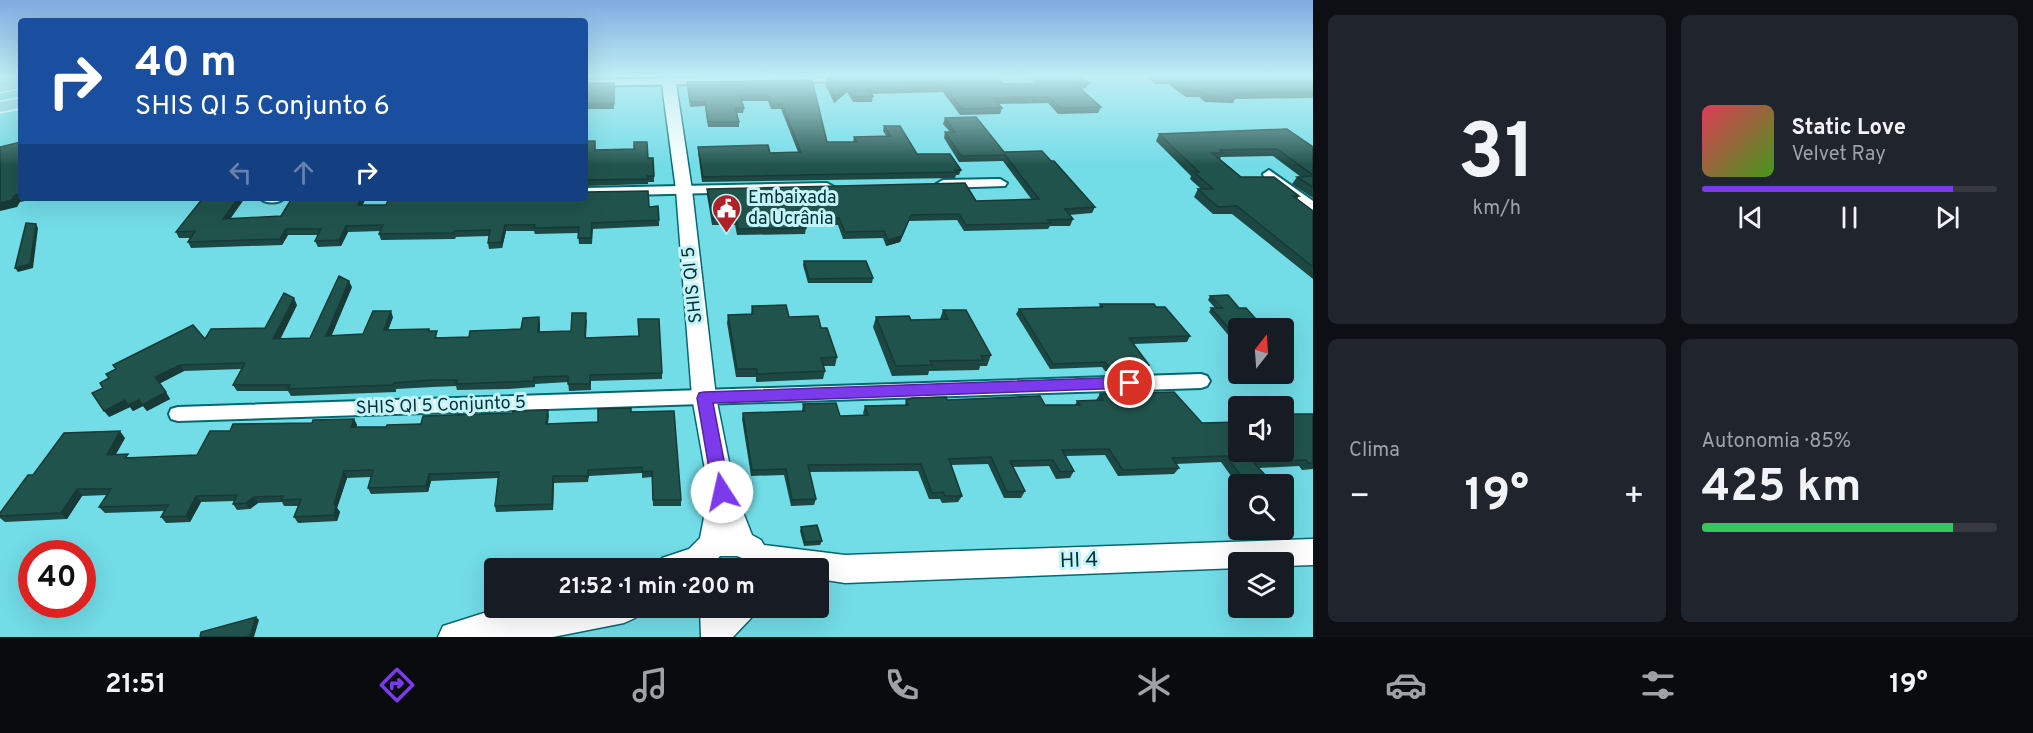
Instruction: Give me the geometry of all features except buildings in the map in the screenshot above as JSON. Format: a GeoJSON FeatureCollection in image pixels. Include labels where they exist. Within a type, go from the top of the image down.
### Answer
{"type":"FeatureCollection","features":[{"type":"Feature","properties":{"kind":"street","name":"SHIS QI 5"},"geometry":{"type":"LineString","coordinates":[[672,107],[684,190],[704,398],[722,492],[721,558]]}},
{"type":"Feature","properties":{"kind":"street"},"geometry":{"type":"LineString","coordinates":[[1269,174],[1313,208]]}},
{"type":"Feature","properties":{"kind":"street"},"geometry":{"type":"LineString","coordinates":[[930,184],[1000,183]]}},
{"type":"Feature","properties":{"kind":"street"},"geometry":{"type":"LineString","coordinates":[[588,192],[836,186]]}},
{"type":"Feature","properties":{"kind":"street","name":"SHIS QI 5 Conjunto 5"},"geometry":{"type":"LineString","coordinates":[[178,414],[1201,381]]}},
{"type":"Feature","properties":{"kind":"street","name":"HI 4"},"geometry":{"type":"LineString","coordinates":[[832,572],[1313,552]]}},
{"type":"Feature","properties":{"kind":"street"},"geometry":{"type":"LineString","coordinates":[[454,637],[516,618]]}},
{"type":"Feature","properties":{"kind":"street"},"geometry":{"type":"LineString","coordinates":[[475,637],[573,618]]}},
{"type":"Feature","properties":{"kind":"place","name":"Embaixada da Ucrânia"},"geometry":{"type":"Point","coordinates":[727,234]}},
{"type":"Feature","properties":{"kind":"route"},"geometry":{"type":"LineString","coordinates":[[722,492],[704,398],[1130,383]]}}]}
